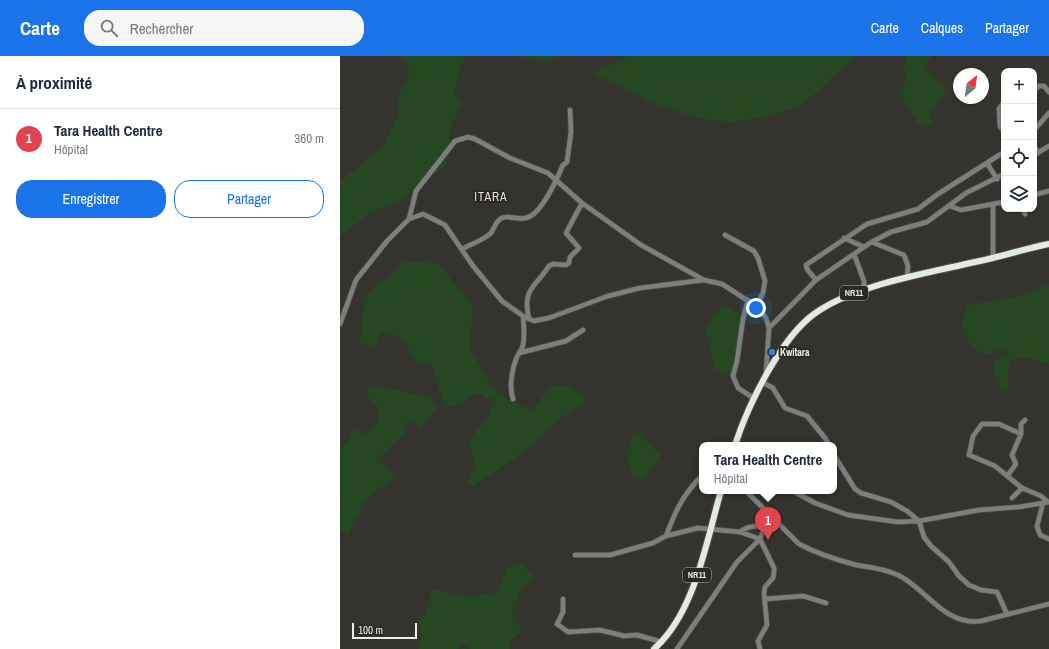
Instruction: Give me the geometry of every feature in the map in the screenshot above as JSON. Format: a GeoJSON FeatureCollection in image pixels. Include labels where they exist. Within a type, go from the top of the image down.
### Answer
{"type":"FeatureCollection","features":[{"type":"Feature","properties":{"kind":"highway","name":"NR11"},"geometry":{"type":"LineString","coordinates":[[736,442],[764,379],[795,332],[809,318],[832,301],[864,289],[1049,244]]}},
{"type":"Feature","properties":{"kind":"highway","name":"NR11"},"geometry":{"type":"LineString","coordinates":[[654,649],[674,628],[688,602],[720,494]]}},
{"type":"Feature","properties":{"kind":"street"},"geometry":{"type":"LineString","coordinates":[[1037,88],[1039,86],[1044,86],[1049,92]]}},
{"type":"Feature","properties":{"kind":"street"},"geometry":{"type":"LineString","coordinates":[[1001,106],[998,109],[1001,121]]}},
{"type":"Feature","properties":{"kind":"street"},"geometry":{"type":"LineString","coordinates":[[462,249],[486,237],[492,232],[498,220],[503,217],[523,219],[536,214],[552,190],[563,165],[567,162],[571,132],[570,110]]}},
{"type":"Feature","properties":{"kind":"street"},"geometry":{"type":"LineString","coordinates":[[1037,127],[1049,113]]}},
{"type":"Feature","properties":{"kind":"street"},"geometry":{"type":"LineString","coordinates":[[409,219],[416,191],[455,141],[463,138],[475,139],[510,158],[548,173],[582,203],[641,245],[704,280],[722,284],[756,306],[766,318],[769,328],[764,379],[773,388],[785,408],[807,416],[827,442]]}},
{"type":"Feature","properties":{"kind":"street"},"geometry":{"type":"LineString","coordinates":[[1037,153],[1049,146]]}},
{"type":"Feature","properties":{"kind":"street"},"geometry":{"type":"LineString","coordinates":[[816,280],[806,269],[806,265],[844,238],[867,224],[918,209],[938,194],[1001,154]]}},
{"type":"Feature","properties":{"kind":"street"},"geometry":{"type":"LineString","coordinates":[[987,163],[997,179]]}},
{"type":"Feature","properties":{"kind":"street"},"geometry":{"type":"LineString","coordinates":[[769,328],[816,280],[864,247],[891,232],[927,222],[966,193],[1001,176]]}},
{"type":"Feature","properties":{"kind":"street"},"geometry":{"type":"LineString","coordinates":[[1037,194],[1049,191]]}},
{"type":"Feature","properties":{"kind":"street"},"geometry":{"type":"LineString","coordinates":[[529,319],[527,300],[531,287],[553,264],[566,265],[569,263],[570,257],[579,248],[566,233],[582,203]]}},
{"type":"Feature","properties":{"kind":"street"},"geometry":{"type":"LineString","coordinates":[[950,206],[961,210],[1001,203]]}},
{"type":"Feature","properties":{"kind":"street"},"geometry":{"type":"LineString","coordinates":[[993,204],[993,258]]}},
{"type":"Feature","properties":{"kind":"street"},"geometry":{"type":"LineString","coordinates":[[340,324],[356,280],[387,241],[409,219],[423,214],[445,224],[462,249],[502,301],[523,316],[534,321],[549,318],[629,290],[704,280]]}},
{"type":"Feature","properties":{"kind":"street"},"geometry":{"type":"LineString","coordinates":[[725,235],[754,251],[758,258],[764,281],[763,293],[756,306]]}},
{"type":"Feature","properties":{"kind":"street"},"geometry":{"type":"LineString","coordinates":[[844,238],[864,247]]}},
{"type":"Feature","properties":{"kind":"street"},"geometry":{"type":"LineString","coordinates":[[872,242],[904,255],[908,266],[907,278]]}},
{"type":"Feature","properties":{"kind":"street"},"geometry":{"type":"LineString","coordinates":[[854,254],[864,281],[864,289]]}},
{"type":"Feature","properties":{"kind":"street"},"geometry":{"type":"LineString","coordinates":[[748,300],[743,319],[737,361],[733,376],[738,388],[755,399]]}},
{"type":"Feature","properties":{"kind":"street"},"geometry":{"type":"LineString","coordinates":[[513,399],[510,390],[516,358],[524,344],[525,330],[523,316]]}},
{"type":"Feature","properties":{"kind":"street"},"geometry":{"type":"LineString","coordinates":[[519,353],[566,341],[583,330]]}},
{"type":"Feature","properties":{"kind":"street"},"geometry":{"type":"LineString","coordinates":[[1008,475],[1016,464],[1012,456],[1021,434],[1021,424],[1025,420]]}},
{"type":"Feature","properties":{"kind":"street"},"geometry":{"type":"LineString","coordinates":[[1021,434],[999,424],[982,424],[973,436],[969,455],[995,466],[1008,475],[1022,488],[1041,496],[1049,502]]}},
{"type":"Feature","properties":{"kind":"street"},"geometry":{"type":"LineString","coordinates":[[837,460],[855,489],[861,493],[891,502],[907,511],[919,521],[924,537],[931,546],[949,562],[959,576],[970,585],[981,590],[997,592],[1007,614]]}},
{"type":"Feature","properties":{"kind":"street"},"geometry":{"type":"LineString","coordinates":[[666,536],[686,492],[699,479]]}},
{"type":"Feature","properties":{"kind":"street"},"geometry":{"type":"LineString","coordinates":[[1012,498],[1022,488]]}},
{"type":"Feature","properties":{"kind":"street"},"geometry":{"type":"LineString","coordinates":[[749,494],[794,540],[808,549],[854,564],[898,575],[954,617],[976,621],[1049,604]]}},
{"type":"Feature","properties":{"kind":"street"},"geometry":{"type":"LineString","coordinates":[[798,494],[815,503],[848,515],[878,520],[919,521],[979,510],[1019,507],[1049,502]]}},
{"type":"Feature","properties":{"kind":"street"},"geometry":{"type":"LineString","coordinates":[[1043,503],[1037,526],[1040,535],[1049,539]]}},
{"type":"Feature","properties":{"kind":"street"},"geometry":{"type":"LineString","coordinates":[[740,532],[746,527],[774,526],[779,524]]}},
{"type":"Feature","properties":{"kind":"street"},"geometry":{"type":"LineString","coordinates":[[677,649],[729,572],[760,539],[765,526]]}},
{"type":"Feature","properties":{"kind":"street"},"geometry":{"type":"LineString","coordinates":[[575,555],[610,555],[653,543],[666,536],[698,528],[740,532],[760,539],[774,568],[773,578],[765,587],[766,625],[758,641],[760,649]]}},
{"type":"Feature","properties":{"kind":"street"},"geometry":{"type":"LineString","coordinates":[[765,598],[803,596],[826,603]]}},
{"type":"Feature","properties":{"kind":"street"},"geometry":{"type":"LineString","coordinates":[[563,599],[563,612],[557,624],[568,632],[600,630],[624,636],[637,635],[662,642]]}},
{"type":"Feature","properties":{"kind":"green space"},"geometry":{"type":"Polygon","coordinates":[[[396,56],[467,56],[461,64],[454,94],[462,105],[452,122],[446,166],[399,201],[370,213],[340,236],[340,182],[384,145],[399,113],[398,95],[409,75],[408,63],[396,56]]]}},
{"type":"Feature","properties":{"kind":"green space"},"geometry":{"type":"Polygon","coordinates":[[[519,56],[562,56],[546,63],[519,56]]]}},
{"type":"Feature","properties":{"kind":"green space"},"geometry":{"type":"Polygon","coordinates":[[[628,56],[856,56],[801,106],[768,116],[731,122],[698,118],[660,106],[592,73],[628,56]]]}},
{"type":"Feature","properties":{"kind":"green space"},"geometry":{"type":"Polygon","coordinates":[[[906,56],[932,56],[923,67],[948,91],[931,110],[931,124],[920,126],[899,93],[907,79],[904,70],[906,56]]]}},
{"type":"Feature","properties":{"kind":"green space"},"geometry":{"type":"Polygon","coordinates":[[[404,262],[438,263],[473,306],[470,349],[496,393],[532,411],[551,385],[571,387],[588,401],[551,426],[528,449],[472,487],[468,482],[475,462],[468,441],[486,420],[494,399],[485,398],[480,393],[468,396],[467,402],[445,408],[431,363],[417,364],[402,338],[380,331],[376,348],[360,343],[365,296],[404,262]]]}},
{"type":"Feature","properties":{"kind":"green space"},"geometry":{"type":"Polygon","coordinates":[[[1049,285],[1049,363],[1022,357],[1011,360],[1007,389],[1001,389],[994,374],[993,366],[996,360],[1010,352],[1000,349],[984,354],[969,342],[963,327],[963,317],[967,305],[1012,298],[1049,285]]]}},
{"type":"Feature","properties":{"kind":"green space"},"geometry":{"type":"Polygon","coordinates":[[[723,305],[744,317],[733,376],[714,369],[710,343],[704,330],[723,305]]]}},
{"type":"Feature","properties":{"kind":"green space"},"geometry":{"type":"Polygon","coordinates":[[[370,385],[430,397],[437,408],[421,429],[414,421],[406,421],[403,436],[378,459],[396,477],[367,498],[348,534],[340,529],[340,450],[350,438],[351,428],[364,434],[377,424],[377,405],[366,396],[370,385]]]}},
{"type":"Feature","properties":{"kind":"green space"},"geometry":{"type":"Polygon","coordinates":[[[641,431],[646,441],[661,454],[644,481],[630,474],[627,453],[633,434],[641,431]]]}},
{"type":"Feature","properties":{"kind":"green space"},"geometry":{"type":"Polygon","coordinates":[[[521,562],[534,577],[520,593],[512,613],[522,632],[512,639],[509,649],[470,649],[462,643],[459,649],[418,649],[422,634],[417,616],[425,614],[433,589],[468,597],[497,592],[508,567],[521,562]]]}},
{"type":"Feature","properties":{"kind":"place","name":"Kwitara"},"geometry":{"type":"Point","coordinates":[772,352]}},
{"type":"Feature","properties":{"kind":"place","name":"Tara Health Centre"},"geometry":{"type":"Point","coordinates":[768,540]}},
{"type":"Feature","properties":{"kind":"district","name":"ITARA"},"geometry":{"type":"Point","coordinates":[491,197]}}]}
